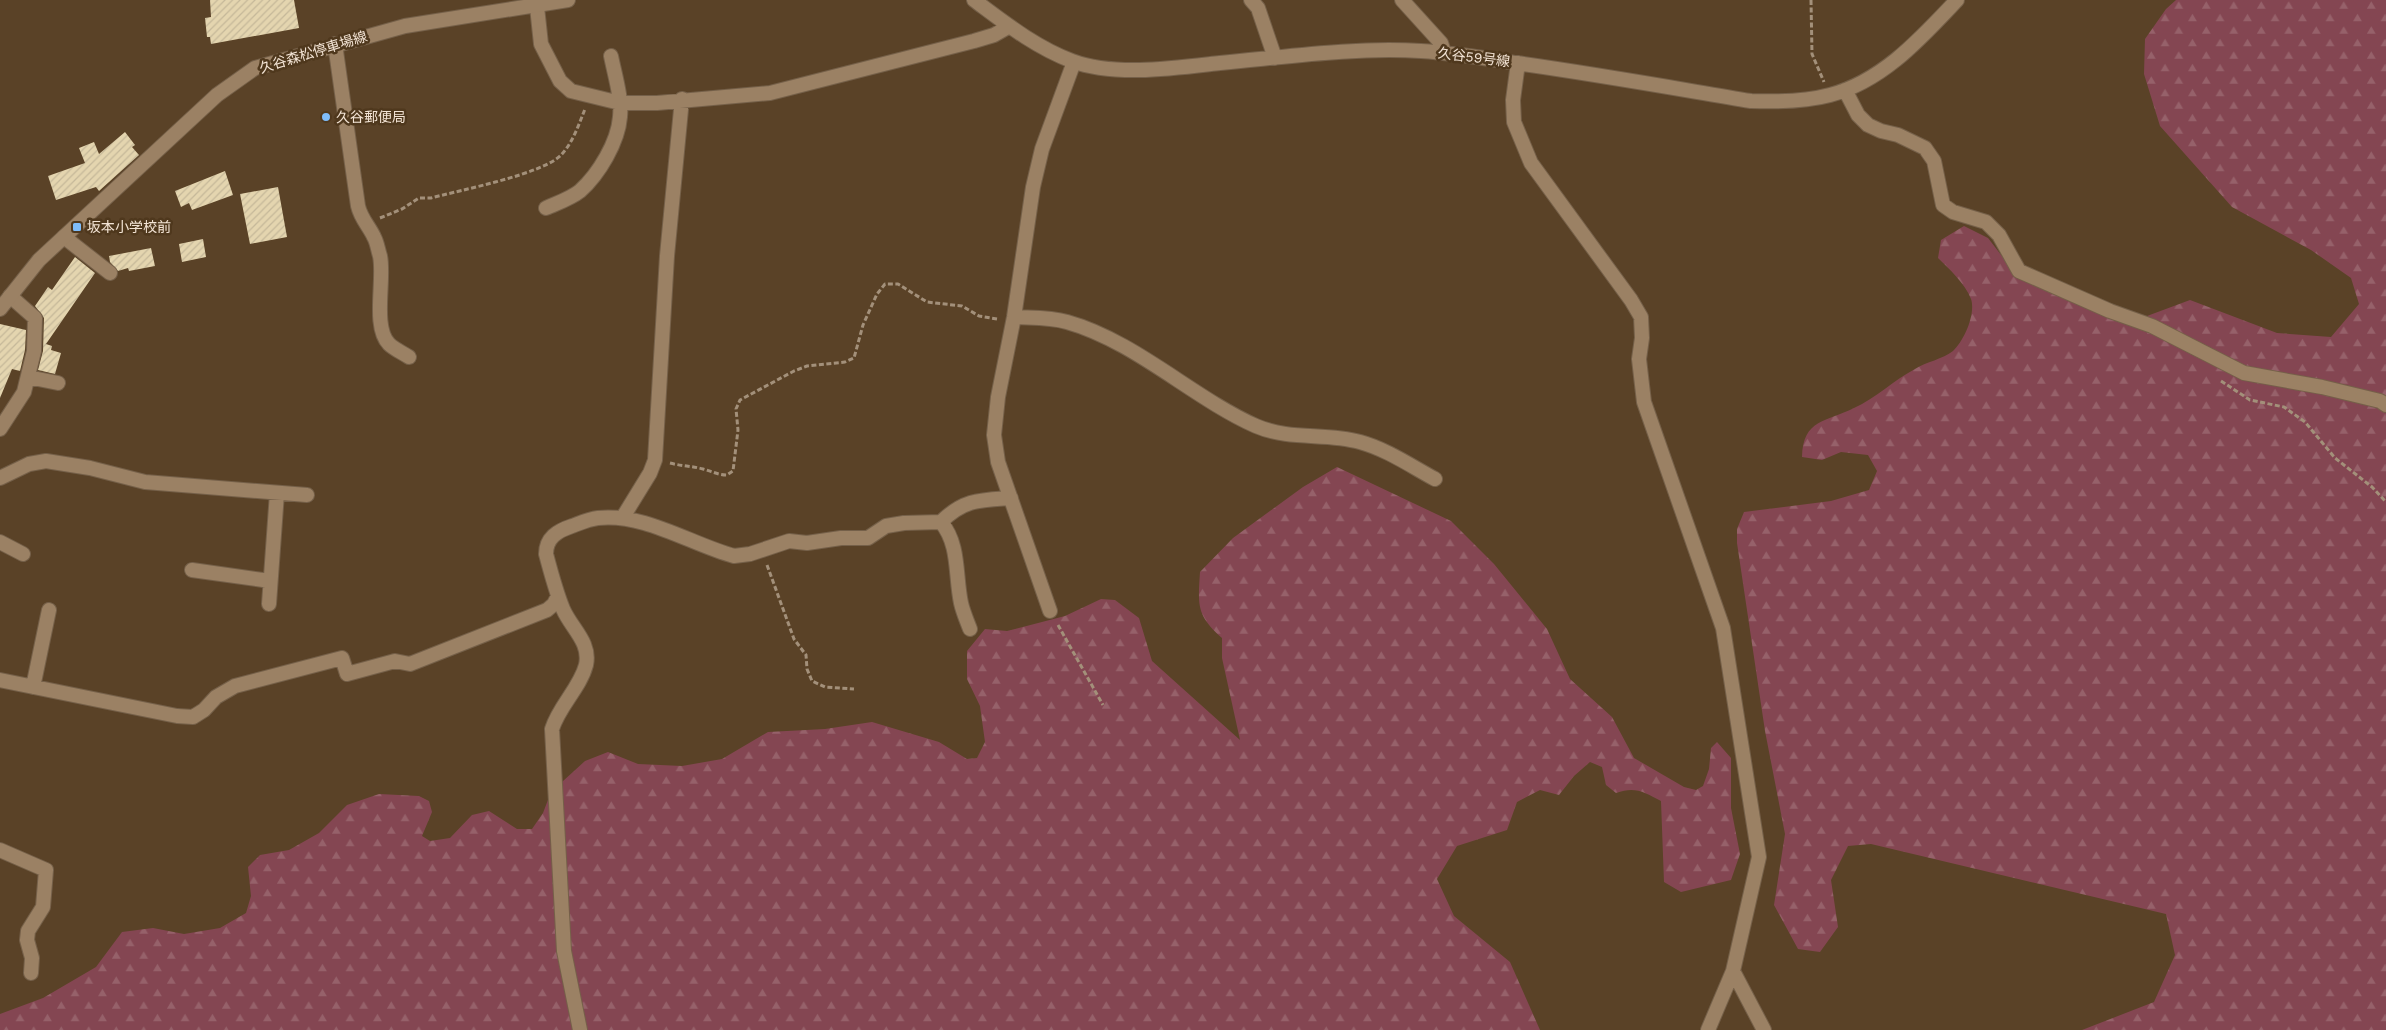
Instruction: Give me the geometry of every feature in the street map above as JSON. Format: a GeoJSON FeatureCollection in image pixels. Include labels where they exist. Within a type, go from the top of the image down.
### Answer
{"type":"FeatureCollection","features":[{"type":"Feature","properties":{"kind":"street","name":"久谷森松停車場線"},"geometry":{"type":"LineString","coordinates":[[0,309],[39,260],[225,90],[256,68],[335,44],[405,26],[537,7],[568,0]]}},
{"type":"Feature","properties":{"kind":"street","name":"久谷59号線"},"geometry":{"type":"LineString","coordinates":[[974,0],[1008,27],[1045,49],[1074,62],[1095,67],[1127,69],[1178,67],[1385,50],[1444,52],[1751,101],[1795,101],[1831,95],[1845,90],[1876,73],[1915,44],[1956,0]]}},
{"type":"Feature","properties":{"kind":"street"},"geometry":{"type":"LineString","coordinates":[[1251,0],[1258,8],[1275,58]]}},
{"type":"Feature","properties":{"kind":"street"},"geometry":{"type":"LineString","coordinates":[[1402,0],[1442,44],[1444,52]]}},
{"type":"Feature","properties":{"kind":"street"},"geometry":{"type":"LineString","coordinates":[[537,7],[541,44],[550,65],[560,81],[570,91],[620,103],[657,103],[770,93],[974,41],[994,35],[1008,27]]}},
{"type":"Feature","properties":{"kind":"street"},"geometry":{"type":"LineString","coordinates":[[335,44],[360,217],[374,237],[380,258],[382,273],[380,316],[384,333],[388,343],[409,357]]}},
{"type":"Feature","properties":{"kind":"street"},"geometry":{"type":"LineString","coordinates":[[546,208],[580,191],[595,174],[611,146],[619,126],[620,103],[611,56]]}},
{"type":"Feature","properties":{"kind":"street"},"geometry":{"type":"LineString","coordinates":[[1050,612],[998,462],[994,435],[998,397],[1014,317],[1032,187],[1042,149],[1074,62]]}},
{"type":"Feature","properties":{"kind":"street"},"geometry":{"type":"LineString","coordinates":[[1518,63],[1513,100],[1514,122],[1531,163],[1631,300],[1641,317],[1640,359],[1644,402],[1723,628],[1758,857],[1733,971],[1708,1030]]}},
{"type":"Feature","properties":{"kind":"street"},"geometry":{"type":"LineString","coordinates":[[1845,90],[1858,115],[1868,125],[1881,131],[1898,135],[1925,148],[1934,161],[1943,205],[1953,212],[1986,222],[1999,235],[2019,271],[2110,311],[2152,326],[2244,373],[2322,387],[2380,401],[2386,405]]}},
{"type":"Feature","properties":{"kind":"street"},"geometry":{"type":"LineString","coordinates":[[623,518],[655,460],[668,256],[682,100]]}},
{"type":"Feature","properties":{"kind":"street"},"geometry":{"type":"LineString","coordinates":[[64,237],[110,273]]}},
{"type":"Feature","properties":{"kind":"street"},"geometry":{"type":"LineString","coordinates":[[0,429],[24,392],[36,333],[35,318],[10,296]]}},
{"type":"Feature","properties":{"kind":"street"},"geometry":{"type":"LineString","coordinates":[[1014,317],[1067,322],[1096,334],[1172,375],[1226,411],[1276,434],[1359,442],[1378,448],[1434,479]]}},
{"type":"Feature","properties":{"kind":"street"},"geometry":{"type":"LineString","coordinates":[[28,377],[58,383]]}},
{"type":"Feature","properties":{"kind":"street"},"geometry":{"type":"LineString","coordinates":[[0,478],[29,464],[46,461],[90,468],[145,482],[307,495]]}},
{"type":"Feature","properties":{"kind":"street"},"geometry":{"type":"LineString","coordinates":[[268,604],[277,493]]}},
{"type":"Feature","properties":{"kind":"street"},"geometry":{"type":"LineString","coordinates":[[580,1030],[564,951],[552,729],[555,719],[583,673],[586,664],[586,651],[582,638],[564,612],[558,596],[546,554],[546,545],[553,536],[566,528],[596,518],[623,518],[734,556],[750,554],[789,541],[806,543],[841,538],[868,538],[886,526],[904,523],[940,522],[952,511],[970,502],[1011,498]]}},
{"type":"Feature","properties":{"kind":"street"},"geometry":{"type":"LineString","coordinates":[[940,522],[949,532],[961,604],[970,629]]}},
{"type":"Feature","properties":{"kind":"street"},"geometry":{"type":"LineString","coordinates":[[0,542],[24,554]]}},
{"type":"Feature","properties":{"kind":"street"},"geometry":{"type":"LineString","coordinates":[[192,570],[270,581]]}},
{"type":"Feature","properties":{"kind":"street"},"geometry":{"type":"LineString","coordinates":[[0,680],[177,716],[193,717],[204,710],[216,697],[235,686],[342,658],[348,674],[395,661],[410,664],[546,610],[554,604],[558,596]]}},
{"type":"Feature","properties":{"kind":"street"},"geometry":{"type":"LineString","coordinates":[[33,686],[49,610]]}},
{"type":"Feature","properties":{"kind":"street"},"geometry":{"type":"LineString","coordinates":[[0,850],[46,870],[43,907],[28,932],[27,940],[32,958],[31,974]]}},
{"type":"Feature","properties":{"kind":"street"},"geometry":{"type":"LineString","coordinates":[[1733,971],[1764,1030]]}},
{"type":"Feature","properties":{"kind":"path"},"geometry":{"type":"LineString","coordinates":[[1811,0],[1812,54],[1816,68],[1831,95]]}},
{"type":"Feature","properties":{"kind":"path"},"geometry":{"type":"LineString","coordinates":[[366,225],[402,209],[419,198],[431,198],[527,172],[552,162],[563,154],[590,97]]}},
{"type":"Feature","properties":{"kind":"path"},"geometry":{"type":"LineString","coordinates":[[655,460],[727,475],[733,471],[738,430],[736,409],[740,400],[794,370],[807,366],[845,362],[854,358],[863,325],[877,294],[885,284],[898,284],[927,302],[962,306],[979,316],[992,319],[1014,317]]}},
{"type":"Feature","properties":{"kind":"path"},"geometry":{"type":"LineString","coordinates":[[2214,377],[2250,400],[2284,407],[2305,422],[2335,458],[2372,487],[2386,502]]}},
{"type":"Feature","properties":{"kind":"path"},"geometry":{"type":"LineString","coordinates":[[761,550],[794,638],[806,655],[807,669],[812,681],[825,687],[854,689]]}},
{"type":"Feature","properties":{"kind":"path"},"geometry":{"type":"LineString","coordinates":[[1050,612],[1103,705]]}},
{"type":"Feature","properties":{"kind":"green space"},"geometry":{"type":"Polygon","coordinates":[[[2176,0],[2386,0],[2386,1030],[2082,1030],[2154,1002],[2175,955],[2166,914],[1871,844],[1848,846],[1831,880],[1838,927],[1820,952],[1798,949],[1774,905],[1785,834],[1765,731],[1737,543],[1737,529],[1744,512],[1831,501],[1869,490],[1877,471],[1868,455],[1841,452],[1822,460],[1802,457],[1803,445],[1812,428],[1818,424],[1862,404],[1907,373],[1949,354],[1957,347],[1968,327],[1972,305],[1971,299],[1961,282],[1938,258],[1941,240],[1964,226],[1988,238],[2015,273],[2139,319],[2190,300],[2277,333],[2331,337],[2359,304],[2351,278],[2311,250],[2232,207],[2160,126],[2144,74],[2145,39],[2166,9],[2176,0]]]}},
{"type":"Feature","properties":{"kind":"green space"},"geometry":{"type":"Polygon","coordinates":[[[1337,467],[1451,521],[1494,564],[1547,629],[1570,679],[1612,717],[1634,758],[1684,787],[1696,790],[1703,786],[1709,769],[1711,748],[1717,742],[1731,758],[1731,808],[1740,854],[1731,880],[1681,892],[1664,882],[1661,801],[1634,790],[1616,793],[1606,785],[1602,767],[1590,762],[1574,776],[1559,795],[1540,790],[1517,802],[1507,830],[1457,846],[1437,879],[1454,916],[1510,962],[1540,1030],[0,1030],[0,1014],[43,998],[96,967],[122,932],[153,928],[184,934],[220,928],[246,913],[251,896],[248,867],[260,855],[289,850],[319,833],[347,805],[379,794],[419,796],[429,801],[432,812],[422,836],[430,841],[450,838],[472,815],[489,811],[517,829],[532,829],[543,813],[551,792],[585,761],[608,752],[638,764],[682,766],[722,759],[768,732],[825,729],[872,722],[939,742],[967,759],[977,758],[985,742],[980,706],[967,679],[967,651],[985,629],[1007,631],[1065,616],[1101,599],[1115,600],[1139,618],[1152,661],[1240,740],[1222,658],[1222,638],[1207,623],[1200,609],[1200,572],[1233,538],[1303,487],[1337,467]]]}},
{"type":"Feature","properties":{"kind":"building"},"geometry":{"type":"Polygon","coordinates":[[[210,0],[294,0],[299,28],[211,44],[210,37],[207,37],[205,18],[211,17],[210,0]]]}},
{"type":"Feature","properties":{"kind":"building"},"geometry":{"type":"Polygon","coordinates":[[[125,132],[135,145],[132,147],[139,155],[99,191],[96,187],[56,200],[48,176],[85,163],[79,148],[94,142],[99,154],[125,132]]]}},
{"type":"Feature","properties":{"kind":"building"},"geometry":{"type":"Polygon","coordinates":[[[225,171],[233,195],[192,210],[189,203],[181,207],[175,191],[225,171]]]}},
{"type":"Feature","properties":{"kind":"building"},"geometry":{"type":"Polygon","coordinates":[[[278,187],[287,237],[250,244],[240,194],[278,187]]]}},
{"type":"Feature","properties":{"kind":"building"},"geometry":{"type":"Polygon","coordinates":[[[203,239],[206,257],[182,262],[179,244],[203,239]]]}},
{"type":"Feature","properties":{"kind":"building"},"geometry":{"type":"Polygon","coordinates":[[[151,248],[155,266],[129,271],[128,268],[118,271],[110,262],[109,256],[151,248]]]}},
{"type":"Feature","properties":{"kind":"building"},"geometry":{"type":"Polygon","coordinates":[[[75,257],[95,273],[46,344],[52,346],[51,350],[61,353],[55,374],[38,370],[43,351],[44,318],[35,306],[48,287],[52,290],[75,257]]]}},
{"type":"Feature","properties":{"kind":"building"},"geometry":{"type":"Polygon","coordinates":[[[0,324],[26,330],[25,350],[20,371],[12,369],[0,398],[0,324]]]}},
{"type":"Feature","properties":{"kind":"place","name":"久谷郵便局"},"geometry":{"type":"Point","coordinates":[326,117]}},
{"type":"Feature","properties":{"kind":"place","name":"坂本小学校前"},"geometry":{"type":"Point","coordinates":[77,227]}}]}
